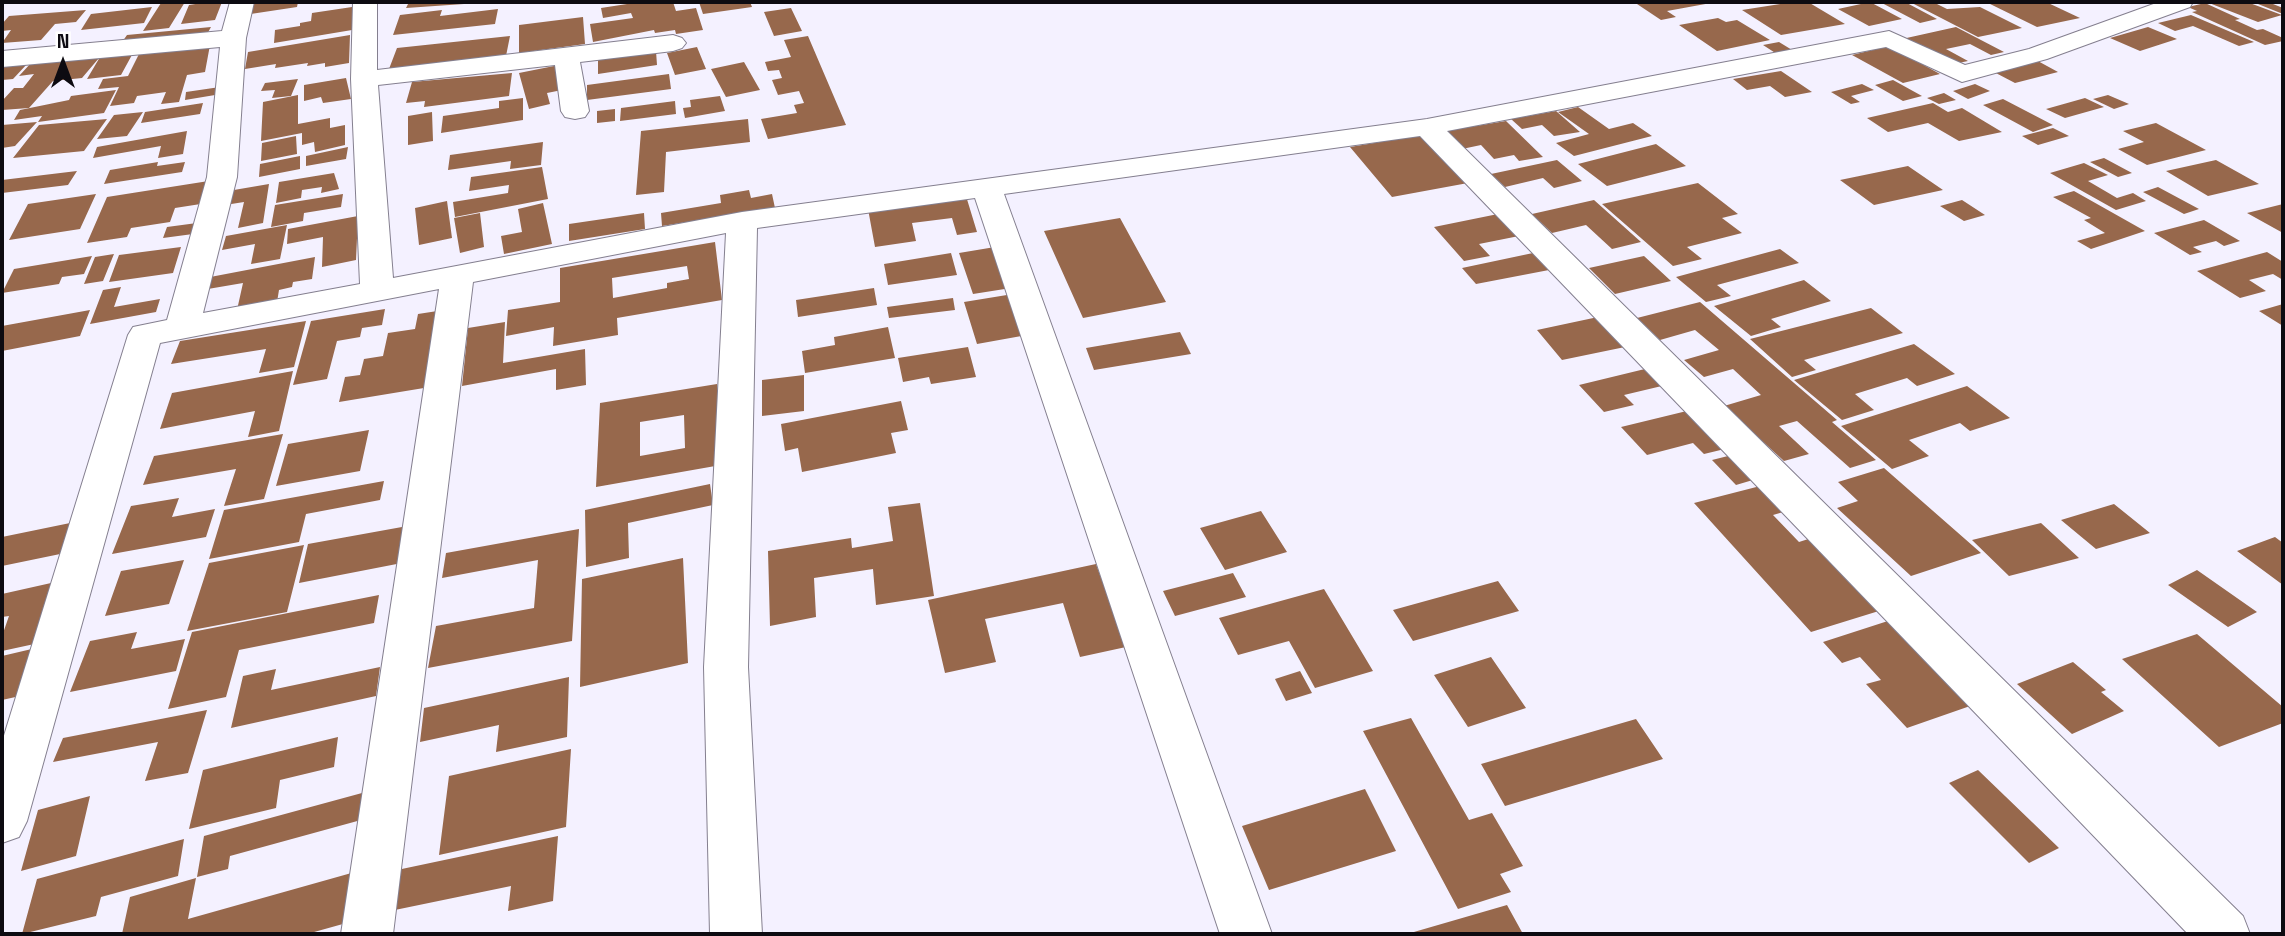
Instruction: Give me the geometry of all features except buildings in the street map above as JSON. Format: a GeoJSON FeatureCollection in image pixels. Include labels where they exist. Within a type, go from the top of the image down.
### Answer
{"type":"FeatureCollection","features":[{"type":"Feature","properties":{"kind":"street"},"geometry":{"type":"LineString","coordinates":[[183,325],[222,177],[233,38],[242,2]]}},
{"type":"Feature","properties":{"kind":"street"},"geometry":{"type":"LineString","coordinates":[[365,2],[364,79],[377,290]]}},
{"type":"Feature","properties":{"kind":"street"},"geometry":{"type":"LineString","coordinates":[[2,821],[145,335],[183,325],[742,221],[1427,127],[1889,38],[1962,74],[2038,54],[2181,2]]}},
{"type":"Feature","properties":{"kind":"street"},"geometry":{"type":"LineString","coordinates":[[2,59],[233,38]]}},
{"type":"Feature","properties":{"kind":"street"},"geometry":{"type":"LineString","coordinates":[[364,79],[673,43]]}},
{"type":"Feature","properties":{"kind":"street"},"geometry":{"type":"LineString","coordinates":[[566,55],[575,111]]}},
{"type":"Feature","properties":{"kind":"street"},"geometry":{"type":"LineString","coordinates":[[1427,127],[2224,934]]}},
{"type":"Feature","properties":{"kind":"street"},"geometry":{"type":"LineString","coordinates":[[987,189],[1246,934]]}},
{"type":"Feature","properties":{"kind":"street"},"geometry":{"type":"LineString","coordinates":[[736,934],[726,667],[742,221]]}},
{"type":"Feature","properties":{"kind":"street"},"geometry":{"type":"LineString","coordinates":[[367,934],[458,274]]}}]}
